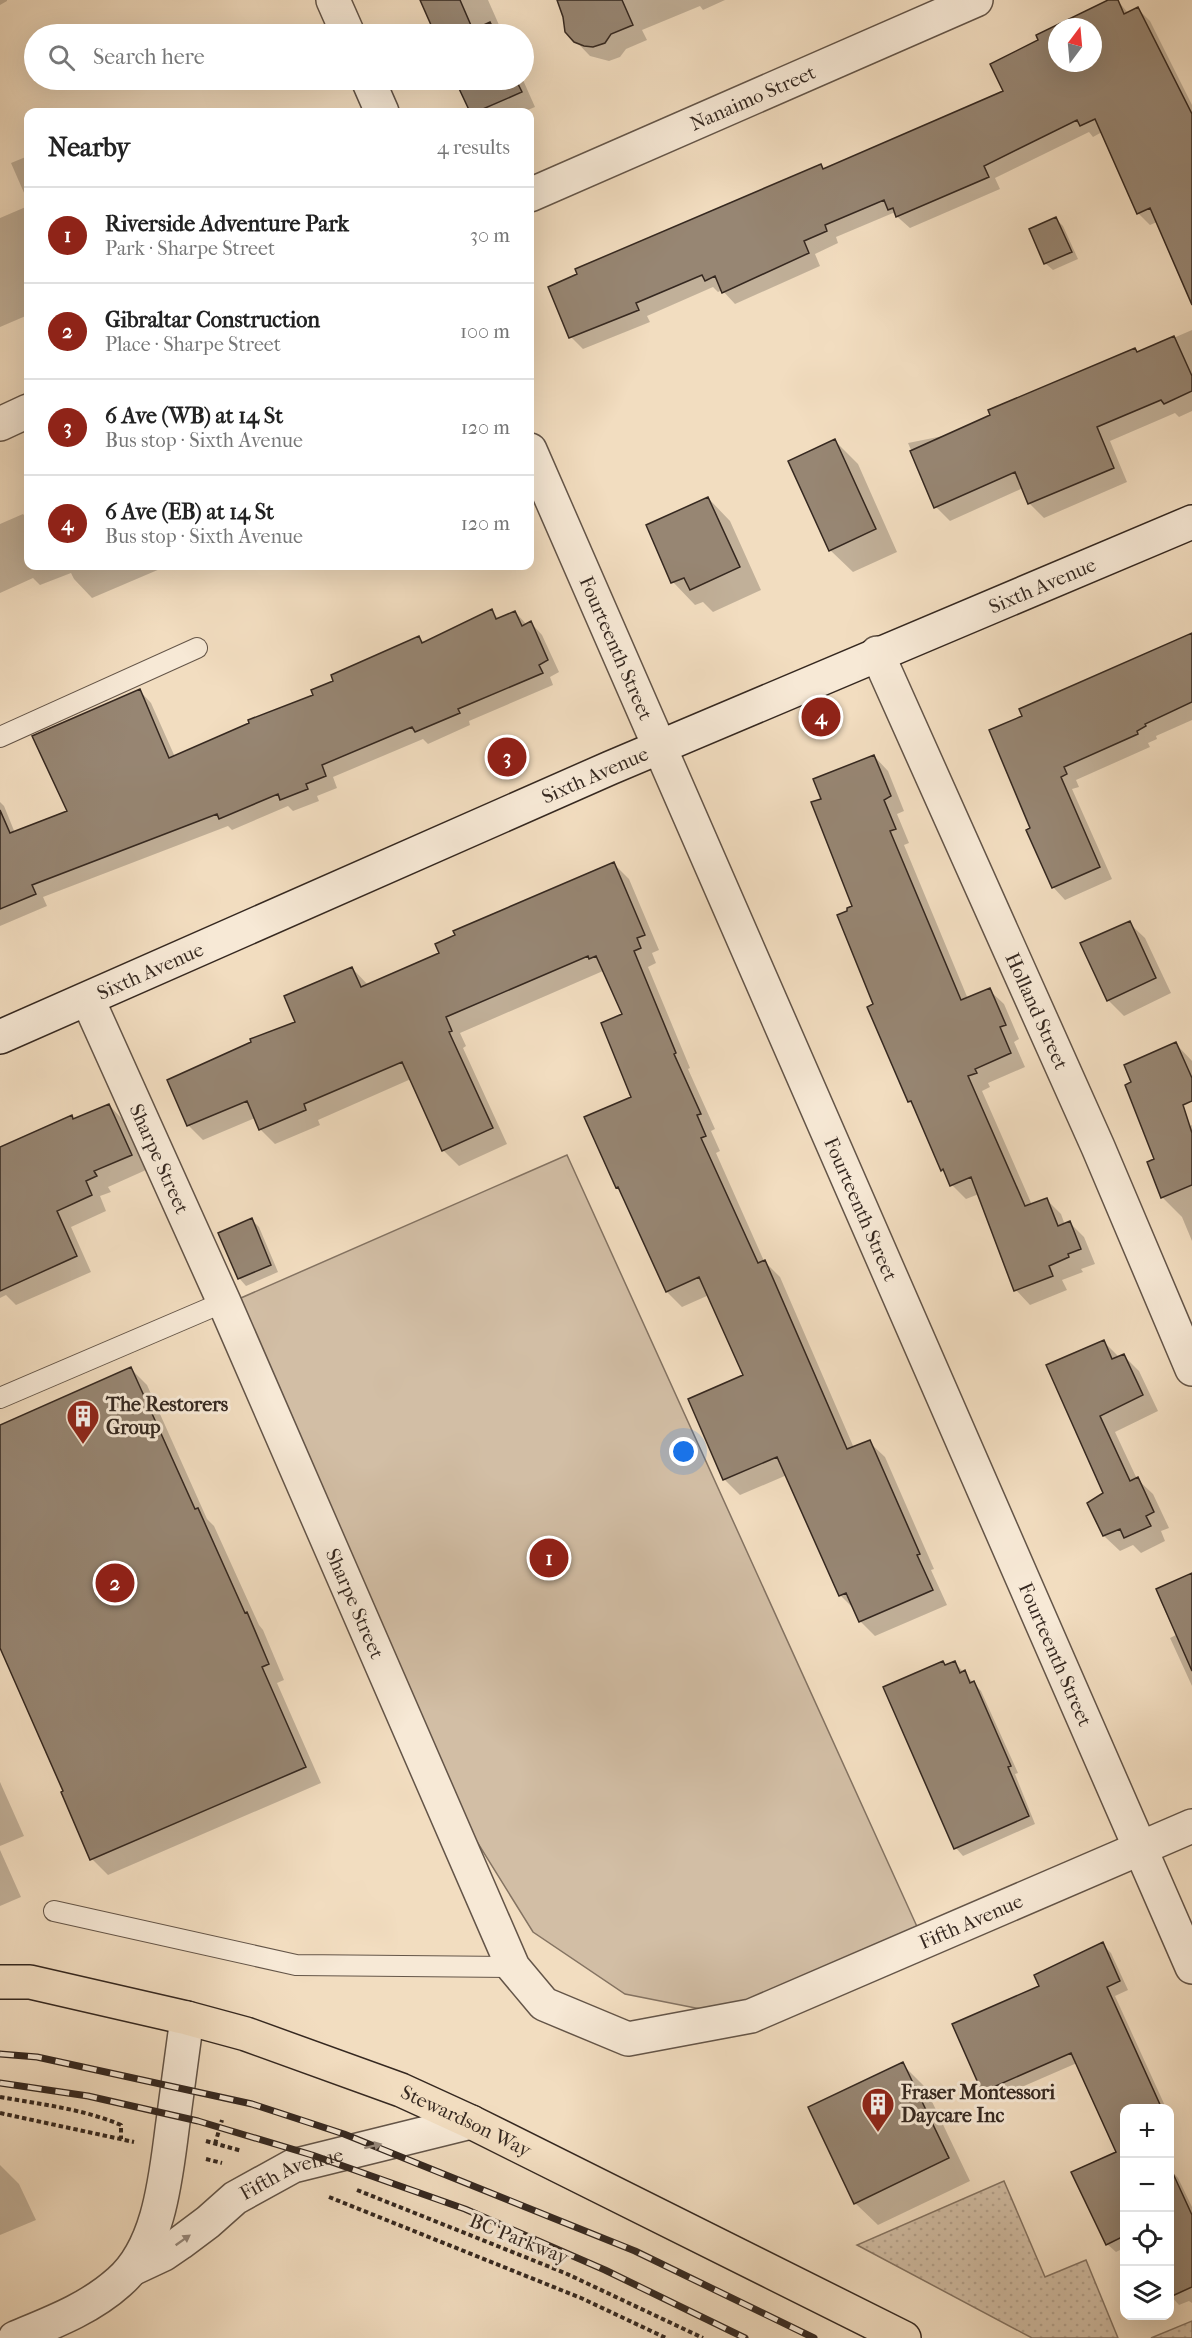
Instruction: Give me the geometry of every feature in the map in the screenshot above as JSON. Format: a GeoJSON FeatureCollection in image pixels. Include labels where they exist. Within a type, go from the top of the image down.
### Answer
{"type":"FeatureCollection","features":[{"type":"Feature","properties":{"kind":"main road","name":"Stewardson Way"},"geometry":{"type":"LineString","coordinates":[[0,1982],[30,1983],[187,2018],[246,2034],[401,2090],[471,2122],[904,2338]]}},
{"type":"Feature","properties":{"kind":"street"},"geometry":{"type":"LineString","coordinates":[[333,0],[344,24]]}},
{"type":"Feature","properties":{"kind":"street","name":"Nanaimo Street"},"geometry":{"type":"LineString","coordinates":[[534,193],[976,0]]}},
{"type":"Feature","properties":{"kind":"street"},"geometry":{"type":"LineString","coordinates":[[372,90],[380,108]]}},
{"type":"Feature","properties":{"kind":"street"},"geometry":{"type":"LineString","coordinates":[[0,424],[24,413]]}},
{"type":"Feature","properties":{"kind":"street","name":"Fourteenth Street"},"geometry":{"type":"LineString","coordinates":[[534,459],[1192,1967]]}},
{"type":"Feature","properties":{"kind":"street","name":"Sixth Avenue"},"geometry":{"type":"LineString","coordinates":[[0,1037],[659,746],[1192,522]]}},
{"type":"Feature","properties":{"kind":"street","name":"Holland Street"},"geometry":{"type":"LineString","coordinates":[[877,653],[1098,1147],[1192,1369]]}},
{"type":"Feature","properties":{"kind":"street","name":"Sharpe Street"},"geometry":{"type":"LineString","coordinates":[[88,1000],[224,1302],[513,1967],[544,2004],[628,2039],[751,2016]]}},
{"type":"Feature","properties":{"kind":"street","name":"Fifth Avenue"},"geometry":{"type":"LineString","coordinates":[[751,2016],[1192,1826]]}},
{"type":"Feature","properties":{"kind":"street","name":"Fifth Avenue"},"geometry":{"type":"LineString","coordinates":[[15,2338],[70,2314],[118,2283],[132,2269],[155,2224],[162,2196],[171,2151],[187,2018]]}},
{"type":"Feature","properties":{"kind":"street","name":"Fifth Avenue"},"geometry":{"type":"LineString","coordinates":[[132,2269],[180,2243],[235,2198],[293,2166],[471,2122]]}},
{"type":"Feature","properties":{"kind":"lane"},"geometry":{"type":"LineString","coordinates":[[0,737],[197,648]]}},
{"type":"Feature","properties":{"kind":"lane"},"geometry":{"type":"LineString","coordinates":[[0,1398],[224,1302]]}},
{"type":"Feature","properties":{"kind":"lane"},"geometry":{"type":"LineString","coordinates":[[54,1911],[296,1965],[513,1967]]}},
{"type":"Feature","properties":{"kind":"path"},"geometry":{"type":"LineString","coordinates":[[0,2097],[49,2105],[110,2120],[121,2125],[121,2139],[0,2113]]}},
{"type":"Feature","properties":{"kind":"path"},"geometry":{"type":"LineString","coordinates":[[215,2144],[222,2120]]}},
{"type":"Feature","properties":{"kind":"path"},"geometry":{"type":"LineString","coordinates":[[206,2141],[248,2153]]}},
{"type":"Feature","properties":{"kind":"path","name":"BC Parkway"},"geometry":{"type":"LineString","coordinates":[[353,2188],[565,2273],[703,2338]]}},
{"type":"Feature","properties":{"kind":"path","name":"BC Parkway"},"geometry":{"type":"LineString","coordinates":[[318,2193],[581,2298],[666,2338]]}},
{"type":"Feature","properties":{"kind":"shaded area"},"geometry":{"type":"Polygon","coordinates":[[[567,1155],[924,1942],[751,2019],[625,1994],[533,1932],[461,1816],[234,1301],[567,1155]]]}},
{"type":"Feature","properties":{"kind":"shaded area"},"geometry":{"type":"Polygon","coordinates":[[[1004,2181],[1045,2277],[1086,2260],[1118,2338],[1032,2338],[857,2245],[1004,2181]]]}},
{"type":"Feature","properties":{"kind":"shaded area"},"geometry":{"type":"Polygon","coordinates":[[[1192,2321],[1192,2338],[1151,2338],[1192,2321]]]}},
{"type":"Feature","properties":{"kind":"building"},"geometry":{"type":"Polygon","coordinates":[[[420,0],[460,0],[470,24],[431,24],[420,0]]]}},
{"type":"Feature","properties":{"kind":"building"},"geometry":{"type":"Polygon","coordinates":[[[557,0],[622,0],[633,25],[611,34],[605,43],[593,47],[584,46],[574,42],[565,32],[557,0]]]}},
{"type":"Feature","properties":{"kind":"building"},"geometry":{"type":"Polygon","coordinates":[[[1108,0],[1118,0],[1124,14],[1138,7],[1192,114],[1192,305],[1150,208],[1137,214],[1095,119],[1080,126],[1077,120],[984,166],[989,177],[896,217],[893,208],[888,210],[884,200],[825,225],[827,231],[804,241],[809,253],[722,293],[715,276],[705,281],[702,275],[636,303],[639,310],[569,338],[548,287],[577,274],[575,269],[821,164],[823,169],[1003,91],[990,64],[1038,40],[1036,35],[1048,29],[1048,72],[1102,72],[1102,18],[1071,18],[1108,0]]]}},
{"type":"Feature","properties":{"kind":"building"},"geometry":{"type":"Polygon","coordinates":[[[460,90],[521,90],[522,92],[485,108],[468,108],[460,90]]]}},
{"type":"Feature","properties":{"kind":"building"},"geometry":{"type":"Polygon","coordinates":[[[1056,217],[1072,252],[1044,264],[1029,229],[1056,217]]]}},
{"type":"Feature","properties":{"kind":"building"},"geometry":{"type":"Polygon","coordinates":[[[1174,336],[1192,376],[1192,391],[1164,404],[1161,400],[1097,427],[1114,468],[1028,504],[1015,472],[934,508],[910,451],[990,415],[988,410],[1135,348],[1137,352],[1174,336]]]}},
{"type":"Feature","properties":{"kind":"building"},"geometry":{"type":"Polygon","coordinates":[[[835,439],[876,529],[829,551],[788,461],[835,439]]]}},
{"type":"Feature","properties":{"kind":"building"},"geometry":{"type":"Polygon","coordinates":[[[708,497],[740,567],[690,590],[684,578],[671,583],[646,525],[708,497]]]}},
{"type":"Feature","properties":{"kind":"building"},"geometry":{"type":"Polygon","coordinates":[[[492,609],[496,619],[515,611],[522,626],[531,621],[548,660],[539,665],[543,673],[458,709],[460,713],[415,732],[412,727],[322,765],[326,776],[306,784],[308,789],[280,800],[278,794],[219,819],[217,814],[32,885],[36,894],[0,909],[0,810],[10,833],[67,811],[32,736],[140,689],[169,758],[249,723],[248,720],[313,695],[311,690],[333,681],[331,675],[419,636],[422,643],[492,609]]]}},
{"type":"Feature","properties":{"kind":"building"},"geometry":{"type":"Polygon","coordinates":[[[1192,633],[1192,702],[1145,724],[1146,726],[1137,731],[1138,734],[1064,767],[1067,774],[1061,777],[1100,867],[1052,888],[1026,830],[1030,828],[989,730],[1022,716],[1019,709],[1192,633]]]}},
{"type":"Feature","properties":{"kind":"building"},"geometry":{"type":"Polygon","coordinates":[[[874,755],[891,796],[884,800],[896,829],[890,831],[961,1000],[990,988],[1006,1025],[1000,1027],[1011,1053],[975,1069],[977,1073],[968,1076],[1025,1206],[1047,1198],[1058,1226],[1070,1221],[1081,1249],[1049,1266],[1053,1276],[1014,1291],[971,1177],[950,1186],[943,1169],[941,1171],[911,1101],[908,1102],[867,1007],[873,1004],[837,915],[852,906],[811,802],[821,799],[813,779],[874,755]]]}},
{"type":"Feature","properties":{"kind":"building"},"geometry":{"type":"Polygon","coordinates":[[[614,862],[645,935],[637,938],[641,948],[634,951],[676,1053],[674,1054],[701,1114],[697,1115],[706,1136],[701,1138],[758,1263],[765,1260],[847,1449],[870,1440],[920,1554],[917,1555],[933,1590],[859,1622],[846,1593],[839,1596],[777,1457],[723,1480],[688,1399],[743,1375],[699,1277],[666,1292],[584,1117],[631,1097],[601,1023],[622,1014],[596,956],[589,959],[588,956],[446,1017],[452,1031],[449,1032],[493,1128],[442,1151],[402,1062],[304,1104],[306,1110],[259,1130],[247,1101],[187,1126],[167,1080],[251,1042],[250,1039],[295,1022],[284,996],[352,967],[361,987],[439,953],[435,944],[455,935],[453,931],[614,862]]]}},
{"type":"Feature","properties":{"kind":"building"},"geometry":{"type":"Polygon","coordinates":[[[1130,921],[1156,978],[1107,1001],[1080,943],[1130,921]]]}},
{"type":"Feature","properties":{"kind":"building"},"geometry":{"type":"Polygon","coordinates":[[[1176,1042],[1192,1078],[1192,1101],[1183,1105],[1192,1133],[1192,1185],[1161,1198],[1147,1162],[1154,1159],[1125,1085],[1131,1082],[1124,1065],[1176,1042]]]}},
{"type":"Feature","properties":{"kind":"building"},"geometry":{"type":"Polygon","coordinates":[[[109,1104],[132,1155],[94,1171],[97,1176],[86,1181],[92,1195],[57,1211],[77,1256],[0,1291],[0,1147],[72,1115],[73,1119],[109,1104]]]}},
{"type":"Feature","properties":{"kind":"building"},"geometry":{"type":"Polygon","coordinates":[[[252,1218],[271,1265],[238,1279],[218,1233],[252,1218]]]}},
{"type":"Feature","properties":{"kind":"building"},"geometry":{"type":"Polygon","coordinates":[[[1104,1340],[1112,1359],[1124,1354],[1143,1395],[1100,1416],[1130,1481],[1138,1477],[1154,1512],[1146,1516],[1151,1526],[1124,1538],[1120,1529],[1103,1536],[1087,1503],[1103,1493],[1046,1365],[1104,1340]]]}},
{"type":"Feature","properties":{"kind":"building"},"geometry":{"type":"Polygon","coordinates":[[[131,1367],[195,1509],[198,1508],[245,1613],[247,1612],[269,1664],[262,1667],[306,1767],[90,1860],[61,1792],[63,1791],[0,1648],[0,1425],[131,1367]]]}},
{"type":"Feature","properties":{"kind":"building"},"geometry":{"type":"Polygon","coordinates":[[[1192,1573],[1192,1671],[1156,1589],[1192,1573]]]}},
{"type":"Feature","properties":{"kind":"building"},"geometry":{"type":"Polygon","coordinates":[[[943,1661],[945,1665],[955,1661],[960,1673],[965,1670],[970,1683],[974,1681],[1011,1766],[1008,1767],[1029,1816],[954,1849],[883,1687],[943,1661]]]}},
{"type":"Feature","properties":{"kind":"building"},"geometry":{"type":"Polygon","coordinates":[[[1103,1942],[1120,1981],[1107,1987],[1160,2104],[1120,2104],[1120,2238],[1106,2245],[1071,2172],[1116,2152],[1071,2053],[982,2092],[952,2024],[1039,1986],[1034,1975],[1103,1942]]]}},
{"type":"Feature","properties":{"kind":"building","name":"Fraser Montessori Daycare Inc"},"geometry":{"type":"Polygon","coordinates":[[[903,2062],[949,2158],[854,2204],[808,2107],[903,2062]]]}},
{"type":"Feature","properties":{"kind":"building"},"geometry":{"type":"Polygon","coordinates":[[[1174,2176],[1192,2215],[1192,2287],[1174,2295],[1174,2176]]]}},
{"type":"Feature","properties":{"kind":"railway"},"geometry":{"type":"LineString","coordinates":[[0,2054],[37,2057],[252,2104],[344,2134],[635,2251],[814,2338]]}},
{"type":"Feature","properties":{"kind":"railway"},"geometry":{"type":"LineString","coordinates":[[0,2083],[88,2096],[198,2121],[312,2155],[465,2209],[605,2270],[745,2338]]}},
{"type":"Feature","properties":{"kind":"place","name":"6 Ave (EB) at 14 St"},"geometry":{"type":"Point","coordinates":[821,717]}},
{"type":"Feature","properties":{"kind":"place","name":"6 Ave (WB) at 14 St"},"geometry":{"type":"Point","coordinates":[507,757]}},
{"type":"Feature","properties":{"kind":"place","name":"The Restorers Group"},"geometry":{"type":"Point","coordinates":[83,1445]}},
{"type":"Feature","properties":{"kind":"place","name":"Riverside Adventure Park"},"geometry":{"type":"Point","coordinates":[549,1558]}},
{"type":"Feature","properties":{"kind":"place","name":"Gibraltar Construction"},"geometry":{"type":"Point","coordinates":[115,1583]}},
{"type":"Feature","properties":{"kind":"place","name":"Fraser Montessori Daycare Inc"},"geometry":{"type":"Point","coordinates":[878,2133]}}]}
